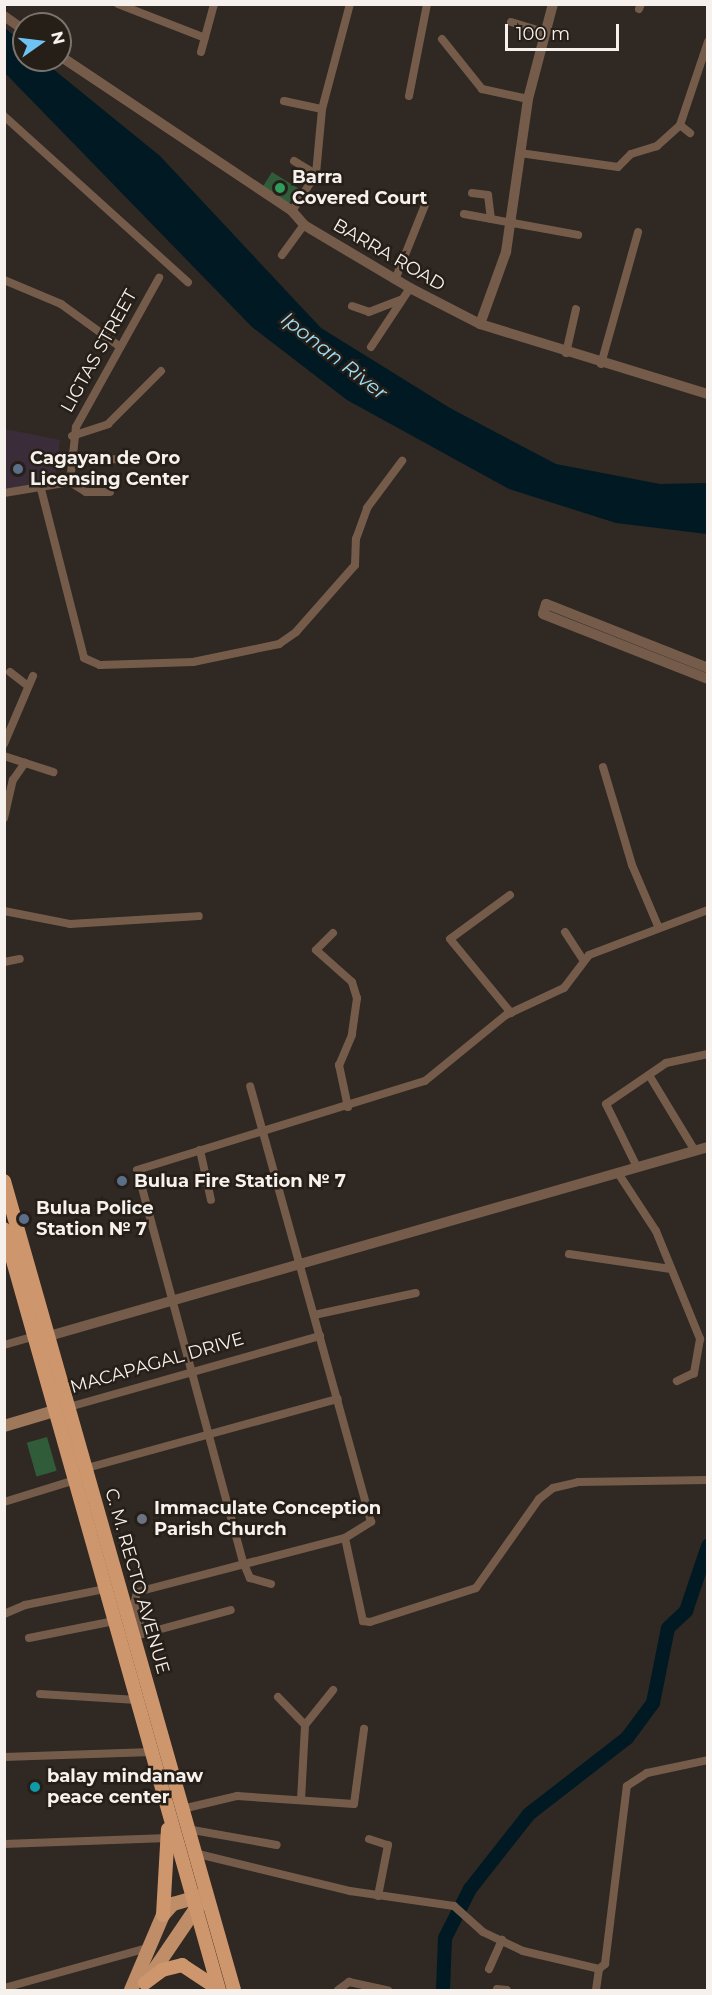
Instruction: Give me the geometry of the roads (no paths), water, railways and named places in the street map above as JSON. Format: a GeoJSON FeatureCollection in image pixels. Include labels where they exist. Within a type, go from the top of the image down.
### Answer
{"type":"FeatureCollection","features":[{"type":"Feature","properties":{"kind":"highway","name":"C. M. RECTO AVENUE"},"geometry":{"type":"LineString","coordinates":[[4,1181],[62,1409],[75,1480],[114,1621],[132,1637],[137,1700],[168,1815],[198,1901],[234,1990]]}},
{"type":"Feature","properties":{"kind":"highway","name":"C. M. RECTO AVENUE"},"geometry":{"type":"LineString","coordinates":[[4,1229],[42,1336]]}},
{"type":"Feature","properties":{"kind":"highway","name":"C. M. RECTO AVENUE"},"geometry":{"type":"LineString","coordinates":[[62,1409],[87,1468],[132,1637],[194,1853],[198,1901],[219,1990]]}},
{"type":"Feature","properties":{"kind":"highway"},"geometry":{"type":"LineString","coordinates":[[104,1585],[117,1576]]}},
{"type":"Feature","properties":{"kind":"highway"},"geometry":{"type":"LineString","coordinates":[[163,1915],[168,1815]]}},
{"type":"Feature","properties":{"kind":"highway"},"geometry":{"type":"LineString","coordinates":[[142,1987],[162,1970],[182,1965],[219,1990]]}},
{"type":"Feature","properties":{"kind":"main road","name":"MACAPAGAL DRIVE"},"geometry":{"type":"LineString","coordinates":[[4,1426],[62,1409]]}},
{"type":"Feature","properties":{"kind":"main road"},"geometry":{"type":"LineString","coordinates":[[131,1990],[153,1946],[163,1915],[173,1904],[198,1901]]}},
{"type":"Feature","properties":{"kind":"main road"},"geometry":{"type":"LineString","coordinates":[[142,1987],[198,1901]]}},
{"type":"Feature","properties":{"kind":"street"},"geometry":{"type":"LineString","coordinates":[[118,4],[205,38]]}},
{"type":"Feature","properties":{"kind":"street"},"geometry":{"type":"LineString","coordinates":[[201,52],[214,4]]}},
{"type":"Feature","properties":{"kind":"street"},"geometry":{"type":"LineString","coordinates":[[292,211],[316,174],[322,109],[350,4]]}},
{"type":"Feature","properties":{"kind":"street"},"geometry":{"type":"LineString","coordinates":[[409,96],[427,4]]}},
{"type":"Feature","properties":{"kind":"street"},"geometry":{"type":"LineString","coordinates":[[480,324],[503,263],[511,224],[528,99],[553,4]]}},
{"type":"Feature","properties":{"kind":"street"},"geometry":{"type":"LineString","coordinates":[[511,22],[544,32]]}},
{"type":"Feature","properties":{"kind":"street"},"geometry":{"type":"LineString","coordinates":[[442,39],[482,89],[528,99]]}},
{"type":"Feature","properties":{"kind":"street"},"geometry":{"type":"LineString","coordinates":[[520,153],[622,166],[628,156],[657,146],[680,125],[708,42]]}},
{"type":"Feature","properties":{"kind":"street","name":"BARRA ROAD"},"geometry":{"type":"LineString","coordinates":[[72,64],[292,211],[304,225],[410,288],[480,324],[601,364],[708,394]]}},
{"type":"Feature","properties":{"kind":"street"},"geometry":{"type":"LineString","coordinates":[[284,101],[322,109]]}},
{"type":"Feature","properties":{"kind":"street"},"geometry":{"type":"LineString","coordinates":[[4,116],[188,282]]}},
{"type":"Feature","properties":{"kind":"street"},"geometry":{"type":"LineString","coordinates":[[680,125],[690,133]]}},
{"type":"Feature","properties":{"kind":"street"},"geometry":{"type":"LineString","coordinates":[[294,161],[316,174]]}},
{"type":"Feature","properties":{"kind":"street"},"geometry":{"type":"LineString","coordinates":[[472,193],[488,195],[491,219]]}},
{"type":"Feature","properties":{"kind":"street"},"geometry":{"type":"LineString","coordinates":[[395,280],[425,205]]}},
{"type":"Feature","properties":{"kind":"street"},"geometry":{"type":"LineString","coordinates":[[464,214],[578,235]]}},
{"type":"Feature","properties":{"kind":"street"},"geometry":{"type":"LineString","coordinates":[[282,255],[304,225]]}},
{"type":"Feature","properties":{"kind":"street"},"geometry":{"type":"LineString","coordinates":[[601,364],[638,232]]}},
{"type":"Feature","properties":{"kind":"street","name":"LIGTAS STREET"},"geometry":{"type":"LineString","coordinates":[[70,482],[72,436],[119,346],[159,278]]}},
{"type":"Feature","properties":{"kind":"street"},"geometry":{"type":"LineString","coordinates":[[4,280],[61,304],[119,346]]}},
{"type":"Feature","properties":{"kind":"street"},"geometry":{"type":"LineString","coordinates":[[371,347],[410,288]]}},
{"type":"Feature","properties":{"kind":"street"},"geometry":{"type":"LineString","coordinates":[[352,306],[369,312],[401,300]]}},
{"type":"Feature","properties":{"kind":"street"},"geometry":{"type":"LineString","coordinates":[[566,352],[576,309]]}},
{"type":"Feature","properties":{"kind":"street"},"geometry":{"type":"LineString","coordinates":[[72,436],[108,424],[161,371]]}},
{"type":"Feature","properties":{"kind":"street"},"geometry":{"type":"LineString","coordinates":[[72,461],[121,459]]}},
{"type":"Feature","properties":{"kind":"street"},"geometry":{"type":"LineString","coordinates":[[40,489],[84,658],[100,665],[193,662],[279,644],[296,632],[355,565],[356,539],[367,508],[402,461]]}},
{"type":"Feature","properties":{"kind":"street"},"geometry":{"type":"LineString","coordinates":[[4,493],[40,489],[70,482],[86,492],[110,492]]}},
{"type":"Feature","properties":{"kind":"street"},"geometry":{"type":"LineString","coordinates":[[708,668],[545,609],[708,679]]}},
{"type":"Feature","properties":{"kind":"street"},"geometry":{"type":"LineString","coordinates":[[10,672],[28,686]]}},
{"type":"Feature","properties":{"kind":"street"},"geometry":{"type":"LineString","coordinates":[[4,744],[33,676]]}},
{"type":"Feature","properties":{"kind":"street"},"geometry":{"type":"LineString","coordinates":[[4,756],[53,772]]}},
{"type":"Feature","properties":{"kind":"street"},"geometry":{"type":"LineString","coordinates":[[4,818],[13,780],[26,763]]}},
{"type":"Feature","properties":{"kind":"street"},"geometry":{"type":"LineString","coordinates":[[603,767],[632,865],[658,926]]}},
{"type":"Feature","properties":{"kind":"street"},"geometry":{"type":"LineString","coordinates":[[510,896],[450,939],[511,1013]]}},
{"type":"Feature","properties":{"kind":"street"},"geometry":{"type":"LineString","coordinates":[[272,1584],[250,1578],[243,1562],[135,1173],[200,1150],[348,1107],[425,1081],[511,1013],[564,988],[583,960],[658,926],[708,910]]}},
{"type":"Feature","properties":{"kind":"street"},"geometry":{"type":"LineString","coordinates":[[4,911],[70,924],[199,916]]}},
{"type":"Feature","properties":{"kind":"street"},"geometry":{"type":"LineString","coordinates":[[565,932],[583,960]]}},
{"type":"Feature","properties":{"kind":"street"},"geometry":{"type":"LineString","coordinates":[[333,933],[316,950],[355,987],[352,1035],[339,1065],[348,1107]]}},
{"type":"Feature","properties":{"kind":"street"},"geometry":{"type":"LineString","coordinates":[[4,962],[20,959]]}},
{"type":"Feature","properties":{"kind":"street"},"geometry":{"type":"LineString","coordinates":[[637,1167],[604,1108],[675,1059],[708,1054]]}},
{"type":"Feature","properties":{"kind":"street"},"geometry":{"type":"LineString","coordinates":[[649,1075],[695,1151]]}},
{"type":"Feature","properties":{"kind":"street"},"geometry":{"type":"LineString","coordinates":[[231,1610],[132,1637],[137,1593],[243,1562],[345,1538],[371,1521],[250,1086]]}},
{"type":"Feature","properties":{"kind":"street"},"geometry":{"type":"LineString","coordinates":[[4,1345],[169,1301],[708,1147]]}},
{"type":"Feature","properties":{"kind":"street"},"geometry":{"type":"LineString","coordinates":[[200,1150],[211,1200]]}},
{"type":"Feature","properties":{"kind":"street"},"geometry":{"type":"LineString","coordinates":[[618,1173],[656,1231],[698,1331],[704,1358],[694,1373],[677,1381]]}},
{"type":"Feature","properties":{"kind":"street"},"geometry":{"type":"LineString","coordinates":[[569,1254],[671,1269]]}},
{"type":"Feature","properties":{"kind":"street"},"geometry":{"type":"LineString","coordinates":[[314,1315],[416,1293]]}},
{"type":"Feature","properties":{"kind":"street","name":"MACAPAGAL DRIVE"},"geometry":{"type":"LineString","coordinates":[[62,1409],[320,1336]]}},
{"type":"Feature","properties":{"kind":"street"},"geometry":{"type":"LineString","coordinates":[[87,1468],[207,1437],[338,1399]]}},
{"type":"Feature","properties":{"kind":"street"},"geometry":{"type":"LineString","coordinates":[[4,1502],[75,1480]]}},
{"type":"Feature","properties":{"kind":"street"},"geometry":{"type":"LineString","coordinates":[[345,1538],[363,1621],[370,1622],[476,1588],[538,1499],[553,1488],[578,1482],[708,1480]]}},
{"type":"Feature","properties":{"kind":"street"},"geometry":{"type":"LineString","coordinates":[[4,1614],[25,1605],[104,1585]]}},
{"type":"Feature","properties":{"kind":"street"},"geometry":{"type":"LineString","coordinates":[[29,1638],[114,1621]]}},
{"type":"Feature","properties":{"kind":"street"},"geometry":{"type":"LineString","coordinates":[[301,1800],[305,1725],[333,1690]]}},
{"type":"Feature","properties":{"kind":"street"},"geometry":{"type":"LineString","coordinates":[[40,1694],[137,1700]]}},
{"type":"Feature","properties":{"kind":"street"},"geometry":{"type":"LineString","coordinates":[[278,1697],[305,1725]]}},
{"type":"Feature","properties":{"kind":"street"},"geometry":{"type":"LineString","coordinates":[[182,1809],[237,1796],[356,1803],[364,1729]]}},
{"type":"Feature","properties":{"kind":"street"},"geometry":{"type":"LineString","coordinates":[[4,1757],[152,1752]]}},
{"type":"Feature","properties":{"kind":"street"},"geometry":{"type":"LineString","coordinates":[[596,1990],[600,1970],[606,1964],[627,1786],[647,1773],[708,1760]]}},
{"type":"Feature","properties":{"kind":"street"},"geometry":{"type":"LineString","coordinates":[[187,1829],[277,1845]]}},
{"type":"Feature","properties":{"kind":"street"},"geometry":{"type":"LineString","coordinates":[[4,1844],[168,1838]]}},
{"type":"Feature","properties":{"kind":"street"},"geometry":{"type":"LineString","coordinates":[[369,1839],[389,1846],[378,1896]]}},
{"type":"Feature","properties":{"kind":"street"},"geometry":{"type":"LineString","coordinates":[[194,1853],[378,1896],[454,1906],[483,1932],[523,1951],[600,1970]]}},
{"type":"Feature","properties":{"kind":"street"},"geometry":{"type":"LineString","coordinates":[[489,1968],[502,1940]]}},
{"type":"Feature","properties":{"kind":"street"},"geometry":{"type":"LineString","coordinates":[[4,1988],[153,1946]]}},
{"type":"Feature","properties":{"kind":"street"},"geometry":{"type":"LineString","coordinates":[[338,1990],[349,1982],[388,1990]]}},
{"type":"Feature","properties":{"kind":"street"},"geometry":{"type":"LineString","coordinates":[[497,1989],[507,1990]]}},
{"type":"Feature","properties":{"kind":"water","name":"Iponan River"},"geometry":{"type":"Polygon","coordinates":[[[5,28],[12,34],[12,72],[57,72],[160,156],[321,328],[450,408],[556,464],[660,484],[707,483],[707,534],[616,523],[509,489],[347,400],[252,327],[5,73],[5,28]]]}},
{"type":"Feature","properties":{"kind":"waterway"},"geometry":{"type":"LineString","coordinates":[[443,1990],[445,1938],[470,1889],[529,1814],[627,1738],[653,1703],[668,1628],[686,1611],[708,1546]]}},
{"type":"Feature","properties":{"kind":"place","name":"Barra Covered Court"},"geometry":{"type":"Point","coordinates":[280,188]}},
{"type":"Feature","properties":{"kind":"place","name":"Cagayan de Oro Licensing Center"},"geometry":{"type":"Point","coordinates":[18,469]}},
{"type":"Feature","properties":{"kind":"place","name":"Bulua Fire Station № 7"},"geometry":{"type":"Point","coordinates":[122,1181]}},
{"type":"Feature","properties":{"kind":"place","name":"Bulua Police Station № 7"},"geometry":{"type":"Point","coordinates":[24,1219]}},
{"type":"Feature","properties":{"kind":"place","name":"Immaculate Conception Parish Church"},"geometry":{"type":"Point","coordinates":[142,1519]}},
{"type":"Feature","properties":{"kind":"place","name":"balay mindanaw peace center"},"geometry":{"type":"Point","coordinates":[35,1787]}}]}
